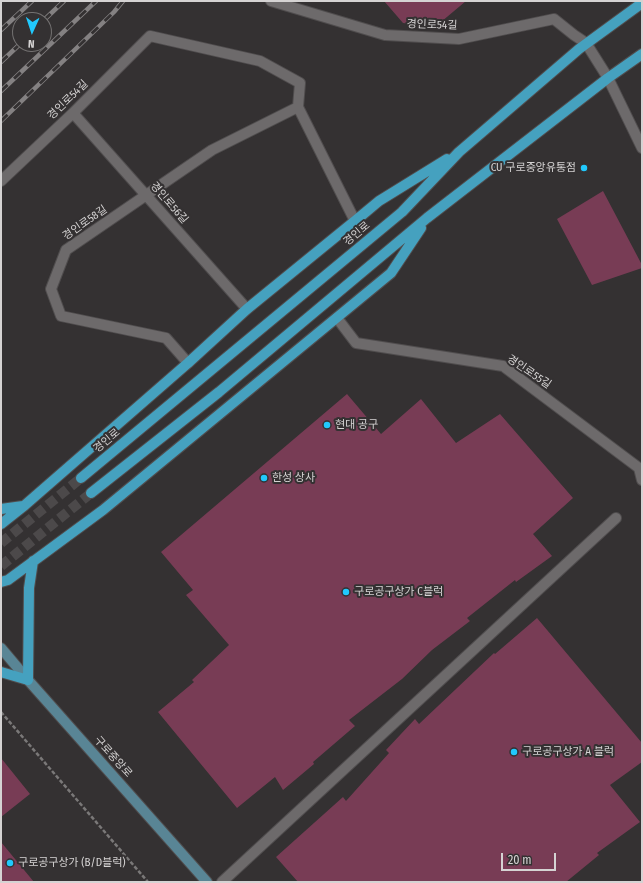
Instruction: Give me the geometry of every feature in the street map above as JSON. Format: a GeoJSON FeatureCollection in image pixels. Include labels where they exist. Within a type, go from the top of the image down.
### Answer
{"type":"FeatureCollection","features":[{"type":"Feature","properties":{"kind":"main road","name":"경인로"},"geometry":{"type":"LineString","coordinates":[[81,478],[402,212],[459,152],[586,43],[642,3]]}},
{"type":"Feature","properties":{"kind":"main road"},"geometry":{"type":"LineString","coordinates":[[91,493],[219,392],[427,218],[608,78],[642,54]]}},
{"type":"Feature","properties":{"kind":"main road"},"geometry":{"type":"LineString","coordinates":[[1,524],[26,505],[188,363],[247,309],[379,201],[459,152]]}},
{"type":"Feature","properties":{"kind":"main road"},"geometry":{"type":"LineString","coordinates":[[1,582],[8,580],[102,510],[391,274],[427,218]]}},
{"type":"Feature","properties":{"kind":"main road"},"geometry":{"type":"LineString","coordinates":[[1,509],[26,505]]}},
{"type":"Feature","properties":{"kind":"main road"},"geometry":{"type":"LineString","coordinates":[[1,672],[28,680],[29,588],[34,561]]}},
{"type":"Feature","properties":{"kind":"main road","name":"구로중앙로"},"geometry":{"type":"LineString","coordinates":[[1,648],[207,882]]}},
{"type":"Feature","properties":{"kind":"street","name":"경인로54길"},"geometry":{"type":"LineString","coordinates":[[271,1],[385,35],[459,39],[554,19],[574,36],[586,43]]}},
{"type":"Feature","properties":{"kind":"street","name":"경인로54길"},"geometry":{"type":"LineString","coordinates":[[1,181],[73,113],[150,36],[260,61],[300,83],[298,107]]}},
{"type":"Feature","properties":{"kind":"street"},"geometry":{"type":"LineString","coordinates":[[586,43],[608,78],[642,148]]}},
{"type":"Feature","properties":{"kind":"street","name":"경인로58길"},"geometry":{"type":"LineString","coordinates":[[188,363],[166,338],[60,316],[51,289],[66,250],[212,150],[298,107]]}},
{"type":"Feature","properties":{"kind":"street","name":"경인로"},"geometry":{"type":"LineString","coordinates":[[298,107],[355,221]]}},
{"type":"Feature","properties":{"kind":"street","name":"경인로56길"},"geometry":{"type":"LineString","coordinates":[[73,113],[247,309]]}},
{"type":"Feature","properties":{"kind":"street","name":"경인로55길"},"geometry":{"type":"LineString","coordinates":[[337,318],[356,343],[503,366],[639,468],[642,480]]}},
{"type":"Feature","properties":{"kind":"street"},"geometry":{"type":"LineString","coordinates":[[222,882],[616,518]]}},
{"type":"Feature","properties":{"kind":"path"},"geometry":{"type":"LineString","coordinates":[[1,712],[148,882]]}},
{"type":"Feature","properties":{"kind":"building"},"geometry":{"type":"Polygon","coordinates":[[[384,1],[466,1],[435,27],[403,23],[384,1]]]}},
{"type":"Feature","properties":{"kind":"building"},"geometry":{"type":"Polygon","coordinates":[[[603,191],[642,265],[642,268],[592,285],[557,219],[603,191]]]}},
{"type":"Feature","properties":{"kind":"building","name":"구로공구상가 C블럭"},"geometry":{"type":"Polygon","coordinates":[[[347,394],[381,434],[421,399],[456,443],[500,414],[573,498],[533,534],[552,556],[516,582],[515,580],[467,618],[470,621],[432,650],[402,679],[349,720],[355,726],[283,790],[275,777],[237,808],[158,712],[194,682],[192,680],[229,645],[186,595],[193,590],[161,552],[347,394]]]}},
{"type":"Feature","properties":{"kind":"building","name":"구로공구상가 A 블럭"},"geometry":{"type":"Polygon","coordinates":[[[537,618],[642,743],[642,762],[610,785],[640,822],[597,853],[599,855],[566,882],[298,882],[276,857],[343,797],[346,801],[389,753],[386,750],[415,719],[419,724],[494,653],[495,654],[537,618]]]}},
{"type":"Feature","properties":{"kind":"building"},"geometry":{"type":"Polygon","coordinates":[[[1,758],[30,794],[1,817],[1,758]]]}},
{"type":"Feature","properties":{"kind":"building","name":"구로공구상가 (B/D블럭)"},"geometry":{"type":"Polygon","coordinates":[[[1,842],[34,882],[1,882],[1,842]]]}},
{"type":"Feature","properties":{"kind":"tunnel"},"geometry":{"type":"LineString","coordinates":[[1,543],[81,478]]}},
{"type":"Feature","properties":{"kind":"tunnel"},"geometry":{"type":"LineString","coordinates":[[1,566],[91,493]]}},
{"type":"Feature","properties":{"kind":"railway"},"geometry":{"type":"LineString","coordinates":[[1,30],[32,1]]}},
{"type":"Feature","properties":{"kind":"railway"},"geometry":{"type":"LineString","coordinates":[[52,12],[64,1]]}},
{"type":"Feature","properties":{"kind":"railway"},"geometry":{"type":"LineString","coordinates":[[1,91],[96,1]]}},
{"type":"Feature","properties":{"kind":"railway"},"geometry":{"type":"LineString","coordinates":[[1,121],[114,12],[123,1]]}},
{"type":"Feature","properties":{"kind":"railway"},"geometry":{"type":"LineString","coordinates":[[1,62],[12,52]]}},
{"type":"Feature","properties":{"kind":"place","name":"CU 구로중앙유통점"},"geometry":{"type":"Point","coordinates":[584,168]}},
{"type":"Feature","properties":{"kind":"place","name":"현대 공구"},"geometry":{"type":"Point","coordinates":[327,425]}},
{"type":"Feature","properties":{"kind":"place","name":"한성 상사"},"geometry":{"type":"Point","coordinates":[264,478]}},
{"type":"Feature","properties":{"kind":"place","name":"구로공구상가 C블럭"},"geometry":{"type":"Point","coordinates":[346,592]}},
{"type":"Feature","properties":{"kind":"place","name":"구로공구상가 A 블럭"},"geometry":{"type":"Point","coordinates":[514,752]}},
{"type":"Feature","properties":{"kind":"place","name":"구로공구상가 (B/D블럭)"},"geometry":{"type":"Point","coordinates":[10,863]}}]}
